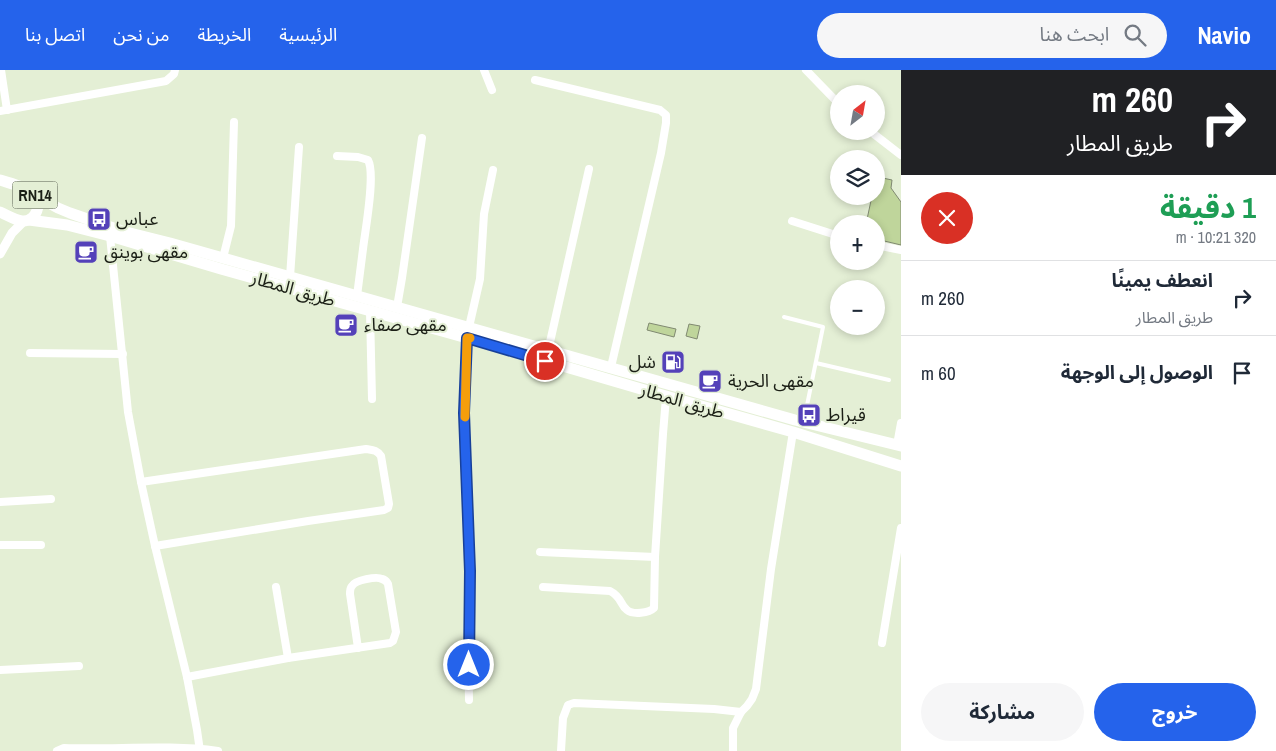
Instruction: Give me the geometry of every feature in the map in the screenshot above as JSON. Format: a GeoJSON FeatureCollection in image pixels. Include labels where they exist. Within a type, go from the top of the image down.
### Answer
{"type":"FeatureCollection","features":[{"type":"Feature","properties":{"kind":"main road","name":"RN14"},"geometry":{"type":"LineString","coordinates":[[0,180],[32,192],[38,201],[37,212],[26,221],[19,221],[0,212]]}},
{"type":"Feature","properties":{"kind":"main road","name":"طريق المطار"},"geometry":{"type":"LineString","coordinates":[[36,196],[58,208],[122,230],[397,307],[666,397],[792,432],[898,465]]}},
{"type":"Feature","properties":{"kind":"main road","name":"طريق المطار"},"geometry":{"type":"LineString","coordinates":[[26,221],[58,223],[110,236],[370,310],[611,367],[804,422],[899,446]]}},
{"type":"Feature","properties":{"kind":"main road"},"geometry":{"type":"LineString","coordinates":[[898,465],[892,462],[890,454],[891,450],[899,446]]}},
{"type":"Feature","properties":{"kind":"street"},"geometry":{"type":"LineString","coordinates":[[1,70],[4,111],[166,82],[174,74],[175,70]]}},
{"type":"Feature","properties":{"kind":"street"},"geometry":{"type":"LineString","coordinates":[[484,70],[492,90]]}},
{"type":"Feature","properties":{"kind":"street"},"geometry":{"type":"LineString","coordinates":[[806,70],[830,95]]}},
{"type":"Feature","properties":{"kind":"street"},"geometry":{"type":"LineString","coordinates":[[535,80],[660,110],[666,115],[661,152],[611,367]]}},
{"type":"Feature","properties":{"kind":"street"},"geometry":{"type":"LineString","coordinates":[[223,258],[231,226],[234,122]]}},
{"type":"Feature","properties":{"kind":"street"},"geometry":{"type":"LineString","coordinates":[[397,307],[422,138]]}},
{"type":"Feature","properties":{"kind":"street"},"geometry":{"type":"LineString","coordinates":[[882,140],[901,155]]}},
{"type":"Feature","properties":{"kind":"street"},"geometry":{"type":"LineString","coordinates":[[290,277],[299,147]]}},
{"type":"Feature","properties":{"kind":"street"},"geometry":{"type":"LineString","coordinates":[[337,156],[358,156],[368,160],[370,164],[371,176],[357,296]]}},
{"type":"Feature","properties":{"kind":"street"},"geometry":{"type":"LineString","coordinates":[[548,351],[590,169]]}},
{"type":"Feature","properties":{"kind":"street"},"geometry":{"type":"LineString","coordinates":[[469,700],[470,571],[464,413],[468,332],[480,279],[484,214],[493,170]]}},
{"type":"Feature","properties":{"kind":"street"},"geometry":{"type":"LineString","coordinates":[[0,254],[12,233],[26,221]]}},
{"type":"Feature","properties":{"kind":"street"},"geometry":{"type":"LineString","coordinates":[[792,221],[830,233]]}},
{"type":"Feature","properties":{"kind":"street"},"geometry":{"type":"LineString","coordinates":[[110,236],[128,412],[155,546],[187,677],[199,750]]}},
{"type":"Feature","properties":{"kind":"street"},"geometry":{"type":"LineString","coordinates":[[885,246],[901,250]]}},
{"type":"Feature","properties":{"kind":"street"},"geometry":{"type":"LineString","coordinates":[[370,310],[372,399]]}},
{"type":"Feature","properties":{"kind":"street"},"geometry":{"type":"LineString","coordinates":[[30,353],[123,354]]}},
{"type":"Feature","properties":{"kind":"street"},"geometry":{"type":"LineString","coordinates":[[543,587],[610,591],[616,594],[628,611],[648,612],[653,610],[666,397]]}},
{"type":"Feature","properties":{"kind":"street"},"geometry":{"type":"LineString","coordinates":[[899,446],[901,422]]}},
{"type":"Feature","properties":{"kind":"street"},"geometry":{"type":"LineString","coordinates":[[733,751],[733,728],[741,712],[752,699],[756,689],[771,569],[792,432]]}},
{"type":"Feature","properties":{"kind":"street"},"geometry":{"type":"LineString","coordinates":[[141,482],[366,449],[374,450],[381,456],[389,504],[388,508],[384,510],[155,546]]}},
{"type":"Feature","properties":{"kind":"street"},"geometry":{"type":"LineString","coordinates":[[0,502],[51,499]]}},
{"type":"Feature","properties":{"kind":"street"},"geometry":{"type":"LineString","coordinates":[[882,643],[901,528]]}},
{"type":"Feature","properties":{"kind":"street"},"geometry":{"type":"LineString","coordinates":[[0,545],[41,545]]}},
{"type":"Feature","properties":{"kind":"street"},"geometry":{"type":"LineString","coordinates":[[540,552],[655,557]]}},
{"type":"Feature","properties":{"kind":"street"},"geometry":{"type":"LineString","coordinates":[[187,677],[288,658],[387,644],[393,640],[396,632],[388,584],[382,578],[378,577],[358,582],[350,589],[358,648]]}},
{"type":"Feature","properties":{"kind":"street"},"geometry":{"type":"LineString","coordinates":[[276,587],[288,658]]}},
{"type":"Feature","properties":{"kind":"street"},"geometry":{"type":"LineString","coordinates":[[0,670],[79,666]]}},
{"type":"Feature","properties":{"kind":"street"},"geometry":{"type":"LineString","coordinates":[[561,751],[563,718],[568,706],[574,703],[714,709],[741,712]]}},
{"type":"Feature","properties":{"kind":"street"},"geometry":{"type":"LineString","coordinates":[[57,751],[64,748],[218,751]]}},
{"type":"Feature","properties":{"kind":"lane"},"geometry":{"type":"LineString","coordinates":[[784,317],[823,327],[804,422]]}},
{"type":"Feature","properties":{"kind":"lane"},"geometry":{"type":"LineString","coordinates":[[816,362],[889,380]]}},
{"type":"Feature","properties":{"kind":"building"},"geometry":{"type":"Polygon","coordinates":[[[885,178],[892,180],[891,188],[901,202],[901,245],[885,241],[885,215],[868,215],[870,205],[885,205],[885,178]]]}},
{"type":"Feature","properties":{"kind":"building"},"geometry":{"type":"Polygon","coordinates":[[[649,323],[676,329],[674,337],[647,330],[649,323]]]}},
{"type":"Feature","properties":{"kind":"building"},"geometry":{"type":"Polygon","coordinates":[[[689,324],[700,326],[697,339],[686,336],[689,324]]]}},
{"type":"Feature","properties":{"kind":"slow traffic"},"geometry":{"type":"LineString","coordinates":[[465,417],[467,338],[470,338]]}},
{"type":"Feature","properties":{"kind":"place","name":"عباس"},"geometry":{"type":"Point","coordinates":[99,219]}},
{"type":"Feature","properties":{"kind":"place","name":"مقهى بوينق"},"geometry":{"type":"Point","coordinates":[86,252]}},
{"type":"Feature","properties":{"kind":"place","name":"مقهى صفاء"},"geometry":{"type":"Point","coordinates":[346,325]}},
{"type":"Feature","properties":{"kind":"place","name":"شل"},"geometry":{"type":"Point","coordinates":[673,362]}},
{"type":"Feature","properties":{"kind":"place","name":"مقهى الحرية"},"geometry":{"type":"Point","coordinates":[710,381]}},
{"type":"Feature","properties":{"kind":"place","name":"قيراط"},"geometry":{"type":"Point","coordinates":[809,415]}},
{"type":"Feature","properties":{"kind":"route"},"geometry":{"type":"LineString","coordinates":[[469,665],[470,571],[464,413],[467,338],[545,361]]}}]}
